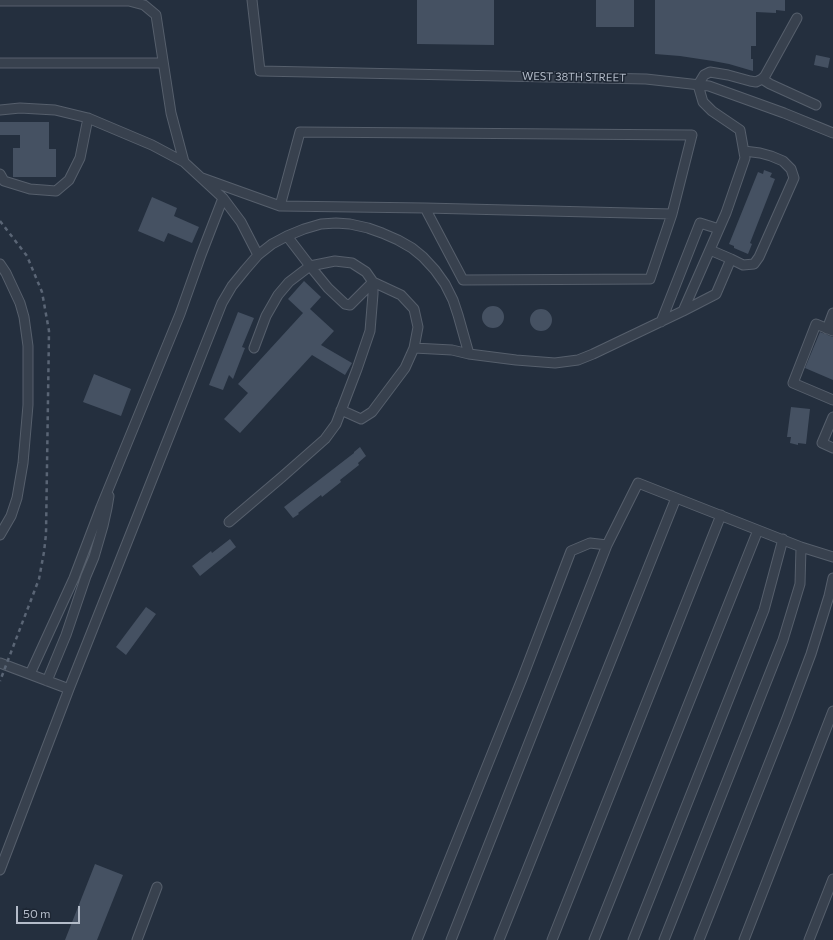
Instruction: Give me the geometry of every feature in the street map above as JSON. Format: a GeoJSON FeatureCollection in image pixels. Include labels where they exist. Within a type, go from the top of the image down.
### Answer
{"type":"FeatureCollection","features":[{"type":"Feature","properties":{"kind":"street","name":"WEST 38TH STREET"},"geometry":{"type":"LineString","coordinates":[[252,0],[260,71],[646,79],[709,86],[784,113],[833,133]]}},
{"type":"Feature","properties":{"kind":"street"},"geometry":{"type":"LineString","coordinates":[[0,1],[129,1],[144,5],[156,15],[171,113],[184,162]]}},
{"type":"Feature","properties":{"kind":"street"},"geometry":{"type":"LineString","coordinates":[[683,311],[726,213],[745,158],[740,130],[712,111],[703,102],[698,85],[704,75],[710,72],[756,82],[762,79],[797,18]]}},
{"type":"Feature","properties":{"kind":"street"},"geometry":{"type":"LineString","coordinates":[[0,63],[163,63]]}},
{"type":"Feature","properties":{"kind":"street"},"geometry":{"type":"LineString","coordinates":[[762,79],[816,105]]}},
{"type":"Feature","properties":{"kind":"street"},"geometry":{"type":"LineString","coordinates":[[0,110],[20,108],[55,110],[88,118],[152,145],[184,162],[223,198],[241,222],[258,255]]}},
{"type":"Feature","properties":{"kind":"street"},"geometry":{"type":"LineString","coordinates":[[0,174],[4,181],[30,189],[56,191],[69,180],[80,158],[88,118]]}},
{"type":"Feature","properties":{"kind":"street"},"geometry":{"type":"LineString","coordinates":[[280,206],[300,132],[692,135],[672,214],[650,280],[463,280],[425,208]]}},
{"type":"Feature","properties":{"kind":"street"},"geometry":{"type":"LineString","coordinates":[[710,250],[743,265],[754,264],[759,257],[794,178],[791,169],[783,161],[760,153],[744,151]]}},
{"type":"Feature","properties":{"kind":"street"},"geometry":{"type":"LineString","coordinates":[[202,178],[280,206],[672,214]]}},
{"type":"Feature","properties":{"kind":"street"},"geometry":{"type":"LineString","coordinates":[[30,674],[74,578],[100,507],[180,314],[223,198]]}},
{"type":"Feature","properties":{"kind":"street"},"geometry":{"type":"LineString","coordinates":[[661,322],[700,223],[719,229]]}},
{"type":"Feature","properties":{"kind":"street"},"geometry":{"type":"LineString","coordinates":[[0,870],[69,689],[222,303],[236,280],[258,255],[272,244],[287,236],[321,224],[350,224],[368,228],[398,240],[412,248],[423,257],[445,284],[453,300],[468,354]]}},
{"type":"Feature","properties":{"kind":"street"},"geometry":{"type":"LineString","coordinates":[[287,236],[328,288],[344,304],[350,305],[373,282]]}},
{"type":"Feature","properties":{"kind":"street"},"geometry":{"type":"LineString","coordinates":[[414,348],[452,350],[468,354],[516,360],[556,363],[578,360],[661,322],[716,294],[731,259]]}},
{"type":"Feature","properties":{"kind":"street"},"geometry":{"type":"LineString","coordinates":[[254,348],[266,316],[278,295],[289,282],[310,266],[335,261],[352,263],[366,272],[373,282],[401,295],[414,309],[418,327],[414,348],[405,368],[372,412],[361,419],[341,410]]}},
{"type":"Feature","properties":{"kind":"street"},"geometry":{"type":"LineString","coordinates":[[0,264],[6,273],[20,303],[24,317],[28,346],[28,406],[23,463],[17,498],[11,516],[0,535]]}},
{"type":"Feature","properties":{"kind":"street"},"geometry":{"type":"LineString","coordinates":[[229,522],[325,439],[336,424],[370,331],[373,282]]}},
{"type":"Feature","properties":{"kind":"street"},"geometry":{"type":"LineString","coordinates":[[833,313],[830,330],[816,324],[793,384],[833,400]]}},
{"type":"Feature","properties":{"kind":"street"},"geometry":{"type":"LineString","coordinates":[[833,419],[822,443],[833,448]]}},
{"type":"Feature","properties":{"kind":"street"},"geometry":{"type":"LineString","coordinates":[[451,940],[607,545],[638,483],[801,547],[833,557]]}},
{"type":"Feature","properties":{"kind":"street"},"geometry":{"type":"LineString","coordinates":[[47,681],[94,557],[107,508],[110,484]]}},
{"type":"Feature","properties":{"kind":"street"},"geometry":{"type":"LineString","coordinates":[[499,940],[676,498]]}},
{"type":"Feature","properties":{"kind":"street"},"geometry":{"type":"LineString","coordinates":[[552,940],[721,515]]}},
{"type":"Feature","properties":{"kind":"street"},"geometry":{"type":"LineString","coordinates":[[594,940],[758,530]]}},
{"type":"Feature","properties":{"kind":"street"},"geometry":{"type":"LineString","coordinates":[[633,940],[764,610],[782,539]]}},
{"type":"Feature","properties":{"kind":"street"},"geometry":{"type":"LineString","coordinates":[[417,940],[519,686],[571,551],[590,543],[607,545]]}},
{"type":"Feature","properties":{"kind":"street"},"geometry":{"type":"LineString","coordinates":[[664,940],[783,640],[800,584],[801,547]]}},
{"type":"Feature","properties":{"kind":"street"},"geometry":{"type":"LineString","coordinates":[[699,940],[790,711],[811,654],[833,578]]}},
{"type":"Feature","properties":{"kind":"street"},"geometry":{"type":"LineString","coordinates":[[0,663],[69,689]]}},
{"type":"Feature","properties":{"kind":"street"},"geometry":{"type":"LineString","coordinates":[[744,940],[833,711]]}},
{"type":"Feature","properties":{"kind":"street"},"geometry":{"type":"LineString","coordinates":[[809,940],[833,880]]}},
{"type":"Feature","properties":{"kind":"street"},"geometry":{"type":"LineString","coordinates":[[137,940],[158,887]]}},
{"type":"Feature","properties":{"kind":"building"},"geometry":{"type":"Polygon","coordinates":[[[417,0],[494,0],[494,45],[417,44],[417,0]]]}},
{"type":"Feature","properties":{"kind":"building"},"geometry":{"type":"Polygon","coordinates":[[[596,0],[634,0],[634,27],[596,27],[596,0]]]}},
{"type":"Feature","properties":{"kind":"building"},"geometry":{"type":"Polygon","coordinates":[[[655,0],[785,0],[785,11],[776,10],[776,13],[756,12],[756,46],[751,46],[753,71],[713,61],[655,54],[655,0]]]}},
{"type":"Feature","properties":{"kind":"building"},"geometry":{"type":"Polygon","coordinates":[[[816,55],[830,58],[828,68],[814,65],[816,55]]]}},
{"type":"Feature","properties":{"kind":"building"},"geometry":{"type":"Polygon","coordinates":[[[0,122],[49,122],[49,149],[56,149],[56,177],[13,177],[13,148],[20,148],[20,135],[0,135],[0,122]]]}},
{"type":"Feature","properties":{"kind":"building"},"geometry":{"type":"Polygon","coordinates":[[[764,170],[772,173],[770,177],[775,179],[750,243],[752,244],[748,254],[734,248],[734,246],[729,244],[758,172],[763,174],[764,170]]]}},
{"type":"Feature","properties":{"kind":"building"},"geometry":{"type":"Polygon","coordinates":[[[152,197],[177,208],[174,216],[199,227],[192,243],[168,233],[164,242],[138,231],[152,197]]]}},
{"type":"Feature","properties":{"kind":"building"},"geometry":{"type":"Polygon","coordinates":[[[304,281],[321,297],[310,309],[334,331],[321,345],[352,363],[345,375],[312,355],[240,433],[224,419],[248,393],[238,384],[303,313],[288,299],[304,281]]]}},
{"type":"Feature","properties":{"kind":"building"},"geometry":{"type":"Polygon","coordinates":[[[493,306],[501,309],[504,317],[501,325],[493,328],[485,325],[482,317],[485,309],[493,306]]]}},
{"type":"Feature","properties":{"kind":"building"},"geometry":{"type":"Polygon","coordinates":[[[541,309],[549,312],[552,320],[549,328],[541,331],[533,328],[530,320],[533,312],[541,309]]]}},
{"type":"Feature","properties":{"kind":"building"},"geometry":{"type":"Polygon","coordinates":[[[238,312],[254,318],[242,347],[245,348],[233,379],[229,375],[223,390],[209,385],[238,312]]]}},
{"type":"Feature","properties":{"kind":"building"},"geometry":{"type":"Polygon","coordinates":[[[820,332],[833,337],[833,380],[805,368],[820,332]]]}},
{"type":"Feature","properties":{"kind":"building"},"geometry":{"type":"Polygon","coordinates":[[[94,374],[131,389],[121,416],[83,402],[94,374]]]}},
{"type":"Feature","properties":{"kind":"building"},"geometry":{"type":"Polygon","coordinates":[[[791,407],[810,409],[806,444],[798,443],[798,445],[790,443],[791,437],[787,437],[791,407]]]}},
{"type":"Feature","properties":{"kind":"building"},"geometry":{"type":"Polygon","coordinates":[[[360,447],[366,456],[358,463],[359,465],[340,480],[341,482],[322,497],[321,495],[293,518],[284,507],[360,447]]]}},
{"type":"Feature","properties":{"kind":"building"},"geometry":{"type":"Polygon","coordinates":[[[230,539],[236,547],[200,576],[192,566],[211,551],[212,553],[230,539]]]}},
{"type":"Feature","properties":{"kind":"building"},"geometry":{"type":"Polygon","coordinates":[[[146,607],[156,614],[126,655],[116,647],[146,607]]]}},
{"type":"Feature","properties":{"kind":"building"},"geometry":{"type":"Polygon","coordinates":[[[95,864],[123,875],[97,940],[65,940],[95,864]]]}},
{"type":"Feature","properties":{"kind":"railway"},"geometry":{"type":"LineString","coordinates":[[0,221],[27,256],[42,292],[49,331],[46,534],[44,552],[39,579],[0,681]]}}]}
